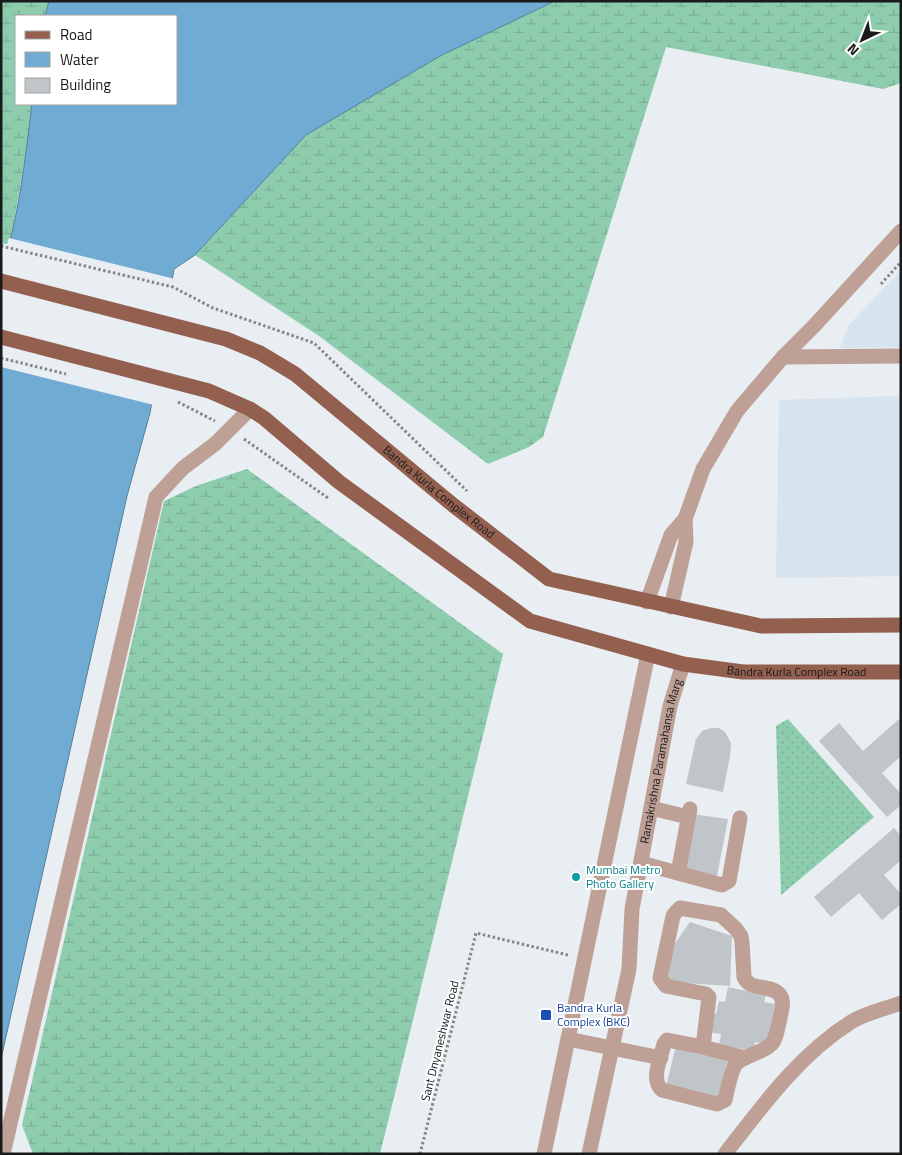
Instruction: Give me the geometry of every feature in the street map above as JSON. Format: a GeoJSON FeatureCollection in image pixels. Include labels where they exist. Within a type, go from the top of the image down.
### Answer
{"type":"FeatureCollection","features":[{"type":"Feature","properties":{"kind":"main road","name":"Bandra Kurla Complex Road"},"geometry":{"type":"LineString","coordinates":[[1,281],[226,339],[260,353],[295,374],[453,505],[549,580],[761,626],[901,625]]}},
{"type":"Feature","properties":{"kind":"main road","name":"Bandra Kurla Complex Road"},"geometry":{"type":"LineString","coordinates":[[1,337],[209,391],[250,409],[264,418],[339,482],[530,621],[683,664],[743,672],[901,672]]}},
{"type":"Feature","properties":{"kind":"street"},"geometry":{"type":"LineString","coordinates":[[647,602],[671,535],[685,519],[703,469],[737,411],[783,357],[901,232]]}},
{"type":"Feature","properties":{"kind":"street"},"geometry":{"type":"LineString","coordinates":[[783,357],[901,356]]}},
{"type":"Feature","properties":{"kind":"street"},"geometry":{"type":"LineString","coordinates":[[2,1154],[156,497],[182,468],[215,444],[250,409]]}},
{"type":"Feature","properties":{"kind":"street"},"geometry":{"type":"LineString","coordinates":[[672,607],[686,542],[685,519]]}},
{"type":"Feature","properties":{"kind":"street"},"geometry":{"type":"LineString","coordinates":[[544,1154],[648,654]]}},
{"type":"Feature","properties":{"kind":"street","name":"Ramakrishna Paramahansa Marg"},"geometry":{"type":"LineString","coordinates":[[588,1154],[629,970],[632,909],[670,706],[683,664]]}},
{"type":"Feature","properties":{"kind":"street"},"geometry":{"type":"LineString","coordinates":[[651,808],[689,813],[678,873]]}},
{"type":"Feature","properties":{"kind":"street"},"geometry":{"type":"LineString","coordinates":[[641,863],[722,885],[725,884],[729,881],[740,818]]}},
{"type":"Feature","properties":{"kind":"street"},"geometry":{"type":"LineString","coordinates":[[703,1047],[709,997],[706,994],[666,986],[660,978],[673,916],[680,908],[721,915],[741,936],[746,982],[750,985],[773,990],[780,996],[783,1003],[775,1041],[768,1048],[745,1058],[735,1065],[724,1100],[717,1104],[662,1090],[657,1086],[656,1080],[664,1044],[667,1040],[745,1058]]}},
{"type":"Feature","properties":{"kind":"street"},"geometry":{"type":"LineString","coordinates":[[725,1154],[764,1102],[816,1048],[853,1021],[901,1003]]}},
{"type":"Feature","properties":{"kind":"street"},"geometry":{"type":"LineString","coordinates":[[568,1039],[661,1058]]}},
{"type":"Feature","properties":{"kind":"path"},"geometry":{"type":"LineString","coordinates":[[1,246],[173,287],[213,308],[314,343],[468,492]]}},
{"type":"Feature","properties":{"kind":"path"},"geometry":{"type":"LineString","coordinates":[[881,284],[901,262]]}},
{"type":"Feature","properties":{"kind":"path","name":"Sant Dnyaneshwar Road"},"geometry":{"type":"LineString","coordinates":[[420,1154],[476,933],[585,959]]}},
{"type":"Feature","properties":{"kind":"shaded area"},"geometry":{"type":"Polygon","coordinates":[[[901,271],[901,347],[840,348],[848,326],[901,271]]]}},
{"type":"Feature","properties":{"kind":"shaded area"},"geometry":{"type":"Polygon","coordinates":[[[901,396],[901,576],[776,578],[779,400],[901,396]]]}},
{"type":"Feature","properties":{"kind":"green space"},"geometry":{"type":"Polygon","coordinates":[[[1,1],[49,1],[45,15],[15,15],[15,105],[32,105],[26,153],[10,245],[1,243],[1,1]]]}},
{"type":"Feature","properties":{"kind":"green space"},"geometry":{"type":"Polygon","coordinates":[[[555,1],[901,1],[901,83],[883,89],[666,47],[543,437],[529,447],[488,464],[319,336],[195,255],[306,135],[440,56],[555,1]]]}},
{"type":"Feature","properties":{"kind":"green space"},"geometry":{"type":"Polygon","coordinates":[[[247,469],[503,654],[380,1154],[33,1154],[22,1125],[164,501],[196,486],[247,469]]]}},
{"type":"Feature","properties":{"kind":"green space"},"geometry":{"type":"Polygon","coordinates":[[[788,719],[874,817],[781,895],[776,726],[788,719]]]}},
{"type":"Feature","properties":{"kind":"water"},"geometry":{"type":"Polygon","coordinates":[[[49,1],[555,1],[440,56],[306,135],[195,255],[174,269],[150,413],[127,496],[1,1059],[1,272],[17,210],[32,105],[178,105],[178,15],[45,15],[49,1]]]}},
{"type":"Feature","properties":{"kind":"pier"},"geometry":{"type":"Polygon","coordinates":[[[9,238],[175,279],[154,405],[1,367],[1,264],[9,238]]]}},
{"type":"Feature","properties":{"kind":"building"},"geometry":{"type":"Polygon","coordinates":[[[899,719],[901,721],[901,756],[882,773],[901,794],[901,805],[887,817],[819,741],[839,723],[863,751],[899,719]]]}},
{"type":"Feature","properties":{"kind":"building"},"geometry":{"type":"Polygon","coordinates":[[[719,728],[725,732],[731,743],[723,792],[686,784],[696,739],[702,731],[719,728]]]}},
{"type":"Feature","properties":{"kind":"building"},"geometry":{"type":"Polygon","coordinates":[[[692,814],[728,819],[717,876],[681,869],[692,814]]]}},
{"type":"Feature","properties":{"kind":"building"},"geometry":{"type":"Polygon","coordinates":[[[894,828],[901,836],[901,860],[884,875],[901,894],[901,904],[882,920],[859,893],[831,917],[814,897],[894,828]]]}},
{"type":"Feature","properties":{"kind":"building"},"geometry":{"type":"Polygon","coordinates":[[[690,922],[732,936],[730,986],[669,982],[667,955],[690,922]]]}},
{"type":"Feature","properties":{"kind":"building"},"geometry":{"type":"Polygon","coordinates":[[[728,987],[766,995],[764,1002],[775,1004],[767,1044],[755,1042],[754,1051],[719,1045],[721,1034],[708,1032],[711,1013],[716,1014],[719,1001],[725,1002],[728,987]]]}},
{"type":"Feature","properties":{"kind":"building"},"geometry":{"type":"Polygon","coordinates":[[[676,1045],[731,1058],[721,1100],[666,1087],[676,1045]]]}},
{"type":"Feature","properties":{"kind":"place","name":"Mumbai Metro Photo Gallery"},"geometry":{"type":"Point","coordinates":[576,877]}},
{"type":"Feature","properties":{"kind":"place","name":"Bandra Kurla Complex (BKC)"},"geometry":{"type":"Point","coordinates":[546,1015]}}]}
